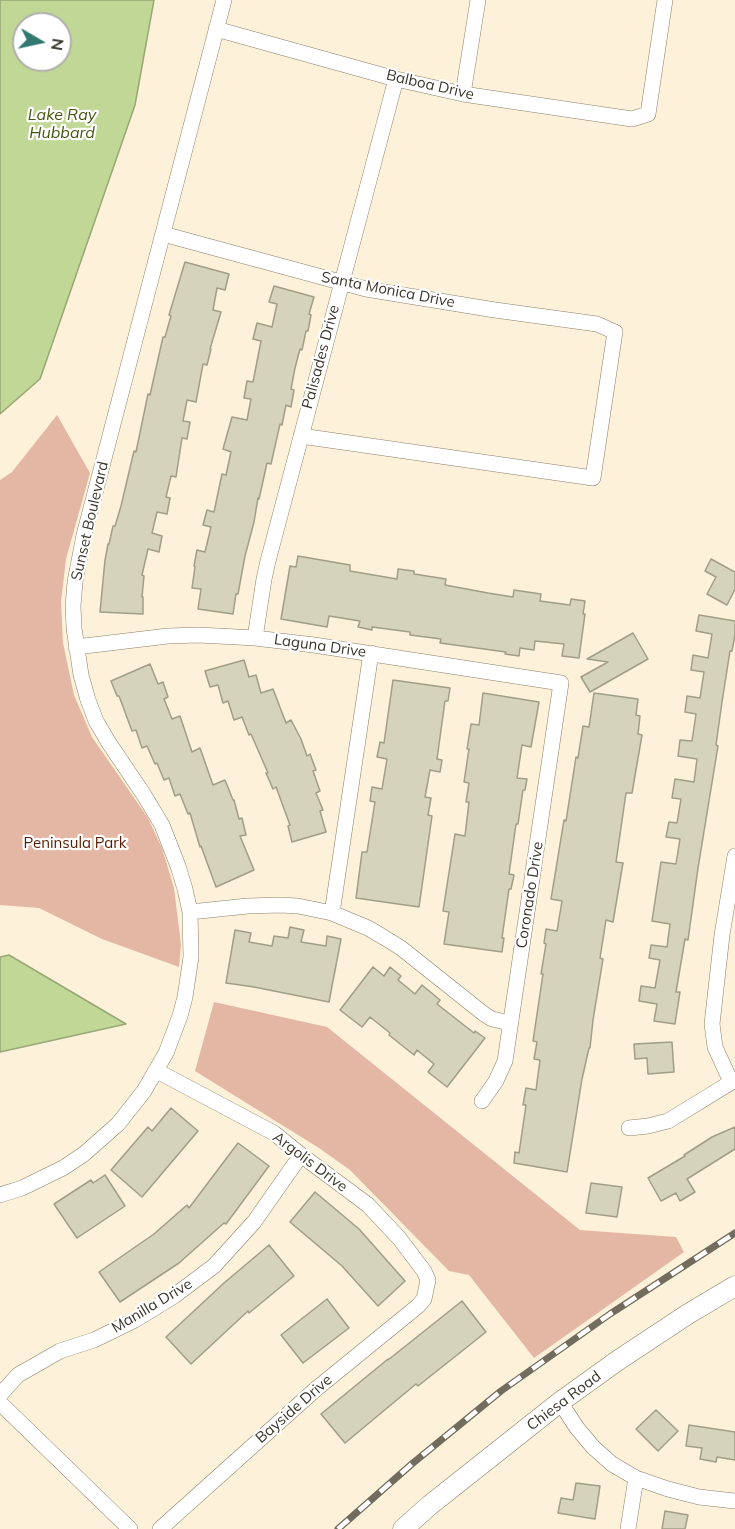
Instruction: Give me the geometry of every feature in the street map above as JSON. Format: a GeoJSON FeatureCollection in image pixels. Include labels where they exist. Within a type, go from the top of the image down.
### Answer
{"type":"FeatureCollection","features":[{"type":"Feature","properties":{"kind":"main road","name":"Chiesa Road"},"geometry":{"type":"LineString","coordinates":[[404,1529],[430,1505],[560,1402],[617,1361],[735,1286]]}},
{"type":"Feature","properties":{"kind":"street","name":"Sunset Boulevard"},"geometry":{"type":"LineString","coordinates":[[0,1195],[43,1179],[63,1168],[100,1141],[125,1116],[157,1071],[174,1033],[185,997],[191,957],[190,912],[185,889],[162,825],[96,721],[81,675],[73,606],[79,557],[224,0]]}},
{"type":"Feature","properties":{"kind":"street"},"geometry":{"type":"LineString","coordinates":[[464,94],[478,0]]}},
{"type":"Feature","properties":{"kind":"street","name":"Balboa Drive"},"geometry":{"type":"LineString","coordinates":[[216,29],[396,79],[464,94],[632,119],[648,114],[665,0]]}},
{"type":"Feature","properties":{"kind":"street","name":"Palisades Drive"},"geometry":{"type":"LineString","coordinates":[[255,638],[266,570],[396,79]]}},
{"type":"Feature","properties":{"kind":"street","name":"Santa Monica Drive"},"geometry":{"type":"LineString","coordinates":[[163,234],[366,289],[597,324],[615,332],[593,478],[301,436]]}},
{"type":"Feature","properties":{"kind":"street","name":"Laguna Drive"},"geometry":{"type":"LineString","coordinates":[[76,647],[168,636],[255,638],[371,653],[561,683]]}},
{"type":"Feature","properties":{"kind":"street"},"geometry":{"type":"LineString","coordinates":[[332,914],[371,653]]}},
{"type":"Feature","properties":{"kind":"street","name":"Coronado Drive"},"geometry":{"type":"LineString","coordinates":[[482,1101],[505,1061],[561,683]]}},
{"type":"Feature","properties":{"kind":"street"},"geometry":{"type":"LineString","coordinates":[[629,1128],[668,1121],[733,1081],[715,1047],[712,1024],[722,935],[735,856]]}},
{"type":"Feature","properties":{"kind":"street"},"geometry":{"type":"LineString","coordinates":[[190,912],[281,905],[332,914],[368,928],[385,938],[401,948],[484,1014],[492,1019],[510,1023]]}},
{"type":"Feature","properties":{"kind":"street","name":"Argolis Drive"},"geometry":{"type":"LineString","coordinates":[[157,1071],[274,1133],[368,1205],[391,1229],[424,1271],[428,1280],[427,1290]]}},
{"type":"Feature","properties":{"kind":"street","name":"Manilla Drive"},"geometry":{"type":"LineString","coordinates":[[0,1395],[18,1375],[60,1351],[94,1340],[135,1320],[174,1296],[214,1266],[254,1222],[301,1155]]}},
{"type":"Feature","properties":{"kind":"street","name":"Bayside Drive"},"geometry":{"type":"LineString","coordinates":[[160,1529],[316,1389],[418,1306],[427,1290]]}},
{"type":"Feature","properties":{"kind":"street"},"geometry":{"type":"LineString","coordinates":[[560,1402],[594,1447],[612,1464],[636,1479],[699,1497],[735,1502]]}},
{"type":"Feature","properties":{"kind":"street"},"geometry":{"type":"LineString","coordinates":[[0,1403],[130,1529]]}},
{"type":"Feature","properties":{"kind":"street"},"geometry":{"type":"LineString","coordinates":[[628,1529],[636,1479]]}},
{"type":"Feature","properties":{"kind":"green space","name":"Peninsula Park"},"geometry":{"type":"Polygon","coordinates":[[[57,415],[90,473],[66,559],[61,602],[63,643],[74,695],[92,737],[148,818],[162,848],[174,888],[181,945],[179,967],[102,939],[39,908],[0,905],[0,480],[12,472],[57,415]]]}},
{"type":"Feature","properties":{"kind":"green space"},"geometry":{"type":"Polygon","coordinates":[[[214,1002],[327,1027],[580,1230],[676,1237],[684,1252],[534,1358],[469,1275],[449,1271],[350,1170],[319,1148],[195,1071],[214,1002]]]}},
{"type":"Feature","properties":{"kind":"water","name":"Lake Ray Hubbard"},"geometry":{"type":"Polygon","coordinates":[[[0,0],[154,0],[135,105],[40,379],[0,414],[0,0]]]}},
{"type":"Feature","properties":{"kind":"water"},"geometry":{"type":"Polygon","coordinates":[[[9,955],[126,1024],[0,1052],[0,957],[9,955]]]}},
{"type":"Feature","properties":{"kind":"building"},"geometry":{"type":"Polygon","coordinates":[[[185,262],[229,274],[225,290],[217,288],[213,310],[221,312],[207,365],[203,364],[196,402],[187,400],[183,421],[190,422],[187,439],[182,438],[176,477],[171,476],[166,497],[170,498],[167,514],[157,512],[152,533],[162,536],[159,552],[148,549],[142,575],[144,576],[143,614],[100,612],[108,544],[121,506],[134,451],[136,452],[148,394],[150,395],[163,337],[165,337],[171,316],[169,315],[185,262]]]}},
{"type":"Feature","properties":{"kind":"building"},"geometry":{"type":"Polygon","coordinates":[[[274,286],[314,297],[309,314],[311,315],[308,331],[306,331],[295,368],[291,389],[294,390],[291,407],[286,405],[271,464],[267,463],[233,614],[198,609],[201,589],[192,588],[197,550],[205,552],[211,527],[203,525],[207,510],[214,512],[222,474],[226,475],[231,452],[223,449],[232,417],[247,420],[251,399],[244,398],[247,381],[253,382],[261,341],[253,339],[257,323],[272,327],[277,304],[269,302],[274,286]]]}},
{"type":"Feature","properties":{"kind":"building"},"geometry":{"type":"Polygon","coordinates":[[[298,556],[350,565],[350,571],[397,579],[398,569],[446,579],[445,585],[488,593],[513,597],[514,590],[541,594],[540,601],[570,605],[571,599],[585,601],[579,658],[562,656],[564,644],[535,641],[534,650],[520,648],[519,656],[505,654],[506,652],[440,643],[441,639],[410,635],[410,632],[372,627],[372,630],[358,627],[360,621],[329,616],[327,627],[281,619],[290,566],[296,567],[298,556]]]}},
{"type":"Feature","properties":{"kind":"building"},"geometry":{"type":"Polygon","coordinates":[[[711,559],[735,572],[735,589],[727,605],[707,594],[716,577],[705,571],[711,559]]]}},
{"type":"Feature","properties":{"kind":"building"},"geometry":{"type":"Polygon","coordinates":[[[699,615],[735,621],[735,635],[732,651],[730,651],[722,702],[716,745],[718,746],[688,940],[685,939],[676,992],[680,992],[675,1024],[654,1021],[657,1004],[639,1001],[641,986],[655,988],[660,960],[649,958],[651,945],[667,947],[670,924],[652,921],[661,862],[676,864],[680,839],[666,837],[669,822],[677,823],[681,799],[672,798],[675,779],[694,782],[697,759],[678,756],[680,740],[692,741],[696,714],[685,712],[687,696],[700,698],[704,672],[691,670],[693,655],[708,658],[712,634],[696,631],[699,615]]]}},
{"type":"Feature","properties":{"kind":"building"},"geometry":{"type":"Polygon","coordinates":[[[633,633],[648,659],[590,692],[581,677],[608,662],[587,659],[633,633]]]}},
{"type":"Feature","properties":{"kind":"building"},"geometry":{"type":"Polygon","coordinates":[[[244,660],[249,677],[256,675],[261,693],[273,689],[286,723],[291,720],[307,756],[310,754],[316,770],[313,771],[320,791],[316,793],[323,810],[320,811],[326,832],[292,842],[288,826],[290,825],[276,787],[273,789],[251,734],[249,735],[242,717],[234,720],[228,701],[223,703],[218,685],[210,687],[205,671],[244,660]]]}},
{"type":"Feature","properties":{"kind":"building"},"geometry":{"type":"Polygon","coordinates":[[[150,664],[158,684],[163,682],[168,697],[164,699],[172,719],[180,716],[192,752],[200,748],[213,785],[225,780],[239,819],[242,818],[246,835],[240,836],[254,870],[216,887],[200,847],[190,813],[188,814],[180,794],[175,796],[169,778],[164,780],[147,746],[142,748],[136,730],[132,731],[111,681],[150,664]]]}},
{"type":"Feature","properties":{"kind":"building"},"geometry":{"type":"Polygon","coordinates":[[[393,680],[450,688],[448,701],[445,701],[437,759],[442,760],[440,772],[430,770],[425,797],[431,798],[428,815],[432,816],[419,907],[356,898],[362,852],[367,852],[375,802],[370,801],[372,787],[382,789],[387,759],[377,757],[380,742],[384,743],[393,680]]]}},
{"type":"Feature","properties":{"kind":"building"},"geometry":{"type":"Polygon","coordinates":[[[483,693],[539,702],[531,747],[522,745],[517,778],[527,779],[518,824],[516,824],[509,874],[514,875],[511,889],[509,889],[502,952],[444,944],[449,912],[443,911],[455,834],[465,836],[469,802],[466,802],[469,783],[464,782],[469,749],[467,749],[471,724],[479,725],[483,693]]]}},
{"type":"Feature","properties":{"kind":"building"},"geometry":{"type":"Polygon","coordinates":[[[594,693],[638,699],[636,715],[640,716],[638,734],[642,735],[632,793],[626,793],[616,862],[623,863],[613,922],[606,920],[600,958],[603,959],[590,1048],[582,1079],[567,1172],[514,1163],[515,1152],[519,1153],[526,1105],[523,1105],[526,1088],[536,1090],[540,1060],[534,1059],[537,1042],[533,1041],[543,974],[541,974],[546,929],[557,931],[562,901],[551,899],[576,757],[578,758],[583,726],[589,727],[594,693]]]}},
{"type":"Feature","properties":{"kind":"building"},"geometry":{"type":"Polygon","coordinates":[[[290,927],[304,930],[301,942],[326,946],[327,936],[341,939],[329,1002],[226,983],[235,930],[251,933],[249,942],[272,946],[274,936],[288,938],[290,927]]]}},
{"type":"Feature","properties":{"kind":"building"},"geometry":{"type":"Polygon","coordinates":[[[373,967],[384,976],[390,967],[401,976],[398,980],[415,994],[422,985],[440,1000],[437,1004],[474,1033],[475,1031],[485,1038],[447,1087],[428,1072],[434,1064],[417,1050],[414,1055],[370,1017],[362,1027],[340,1010],[373,967]]]}},
{"type":"Feature","properties":{"kind":"building"},"geometry":{"type":"Polygon","coordinates":[[[672,1042],[674,1072],[648,1074],[647,1058],[635,1059],[634,1044],[672,1042]]]}},
{"type":"Feature","properties":{"kind":"building"},"geometry":{"type":"Polygon","coordinates":[[[171,1108],[198,1131],[142,1197],[111,1170],[148,1127],[152,1131],[171,1108]]]}},
{"type":"Feature","properties":{"kind":"building"},"geometry":{"type":"Polygon","coordinates":[[[735,1127],[735,1149],[687,1179],[695,1192],[680,1201],[676,1193],[661,1201],[648,1178],[712,1137],[735,1127]]]}},
{"type":"Feature","properties":{"kind":"building"},"geometry":{"type":"Polygon","coordinates":[[[238,1143],[269,1166],[226,1224],[224,1223],[179,1263],[120,1302],[99,1272],[154,1234],[187,1205],[189,1208],[238,1143]]]}},
{"type":"Feature","properties":{"kind":"building"},"geometry":{"type":"Polygon","coordinates":[[[105,1175],[125,1206],[77,1238],[54,1204],[91,1180],[93,1183],[105,1175]]]}},
{"type":"Feature","properties":{"kind":"building"},"geometry":{"type":"Polygon","coordinates":[[[591,1183],[622,1187],[617,1217],[586,1213],[591,1183]]]}},
{"type":"Feature","properties":{"kind":"building"},"geometry":{"type":"Polygon","coordinates":[[[315,1192],[359,1229],[405,1281],[378,1306],[342,1266],[290,1222],[315,1192]]]}},
{"type":"Feature","properties":{"kind":"building"},"geometry":{"type":"Polygon","coordinates":[[[269,1245],[294,1276],[249,1313],[248,1311],[191,1364],[166,1337],[269,1245]]]}},
{"type":"Feature","properties":{"kind":"building"},"geometry":{"type":"Polygon","coordinates":[[[327,1299],[349,1328],[303,1363],[281,1335],[327,1299]]]}},
{"type":"Feature","properties":{"kind":"building"},"geometry":{"type":"Polygon","coordinates":[[[462,1301],[486,1332],[418,1386],[416,1384],[345,1443],[321,1414],[462,1301]]]}},
{"type":"Feature","properties":{"kind":"building"},"geometry":{"type":"Polygon","coordinates":[[[656,1410],[678,1431],[658,1451],[636,1429],[656,1410]]]}},
{"type":"Feature","properties":{"kind":"building"},"geometry":{"type":"Polygon","coordinates":[[[689,1425],[735,1432],[735,1460],[717,1457],[716,1462],[700,1459],[702,1448],[686,1446],[689,1425]]]}},
{"type":"Feature","properties":{"kind":"building"},"geometry":{"type":"Polygon","coordinates":[[[576,1483],[600,1486],[595,1519],[558,1513],[561,1498],[573,1500],[576,1483]]]}},
{"type":"Feature","properties":{"kind":"building"},"geometry":{"type":"Polygon","coordinates":[[[665,1511],[688,1515],[685,1529],[662,1529],[665,1511]]]}},
{"type":"Feature","properties":{"kind":"railway"},"geometry":{"type":"LineString","coordinates":[[338,1529],[413,1463],[501,1391],[610,1314],[735,1233]]}}]}
